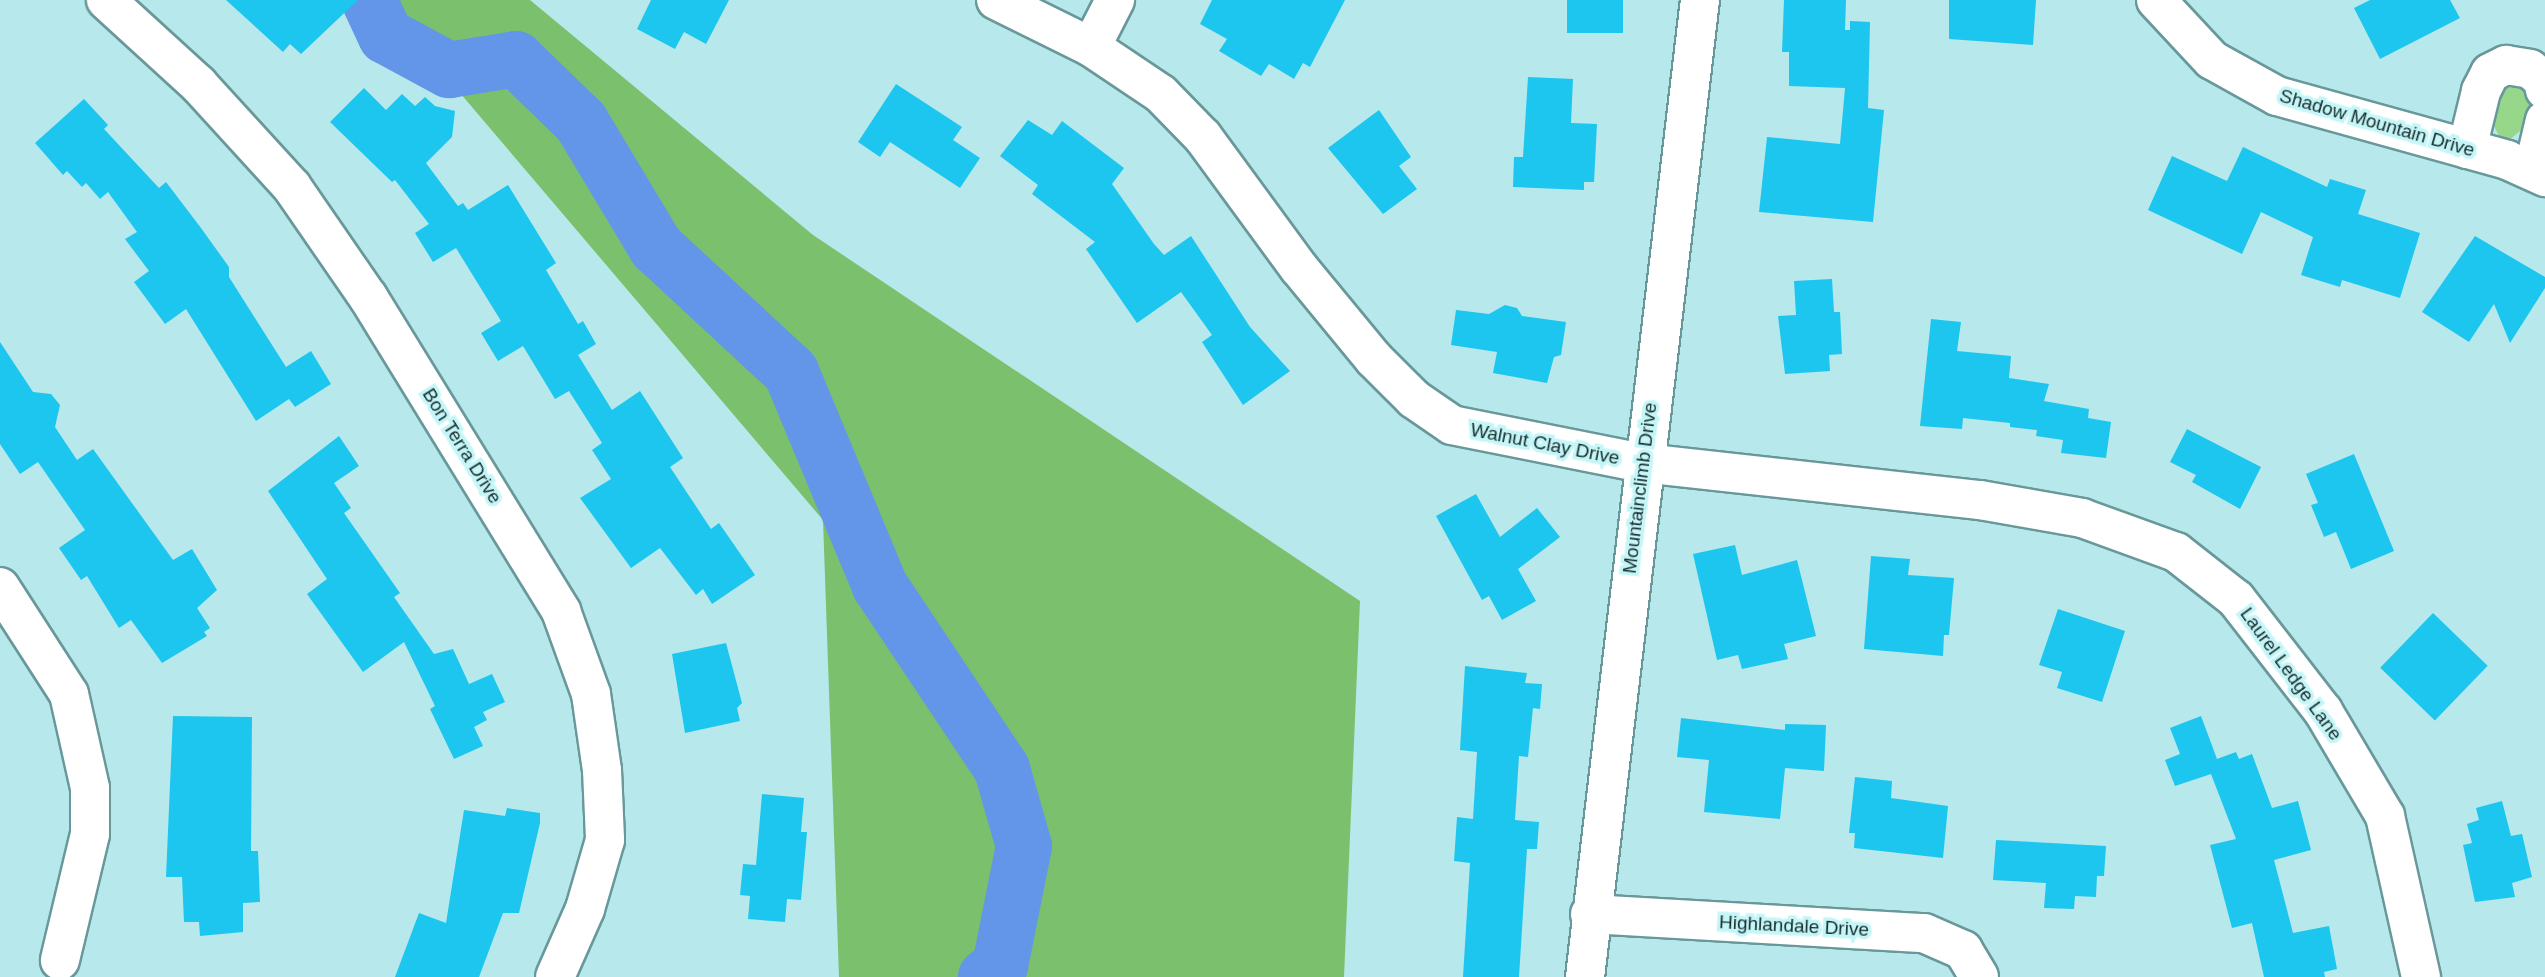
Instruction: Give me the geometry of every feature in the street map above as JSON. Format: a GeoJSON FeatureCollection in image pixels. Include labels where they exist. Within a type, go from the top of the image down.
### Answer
{"type":"FeatureCollection","features":[{"type":"Feature","properties":{"kind":"street","name":"Bon Terra Drive"},"geometry":{"type":"LineString","coordinates":[[106,0],[198,84],[292,187],[368,297],[561,611],[591,694],[602,770],[605,840],[585,909],[555,977]]}},
{"type":"Feature","properties":{"kind":"street","name":"Walnut Clay Drive"},"geometry":{"type":"LineString","coordinates":[[996,0],[1091,47],[1161,94],[1203,137],[1299,268],[1414,399],[1452,425],[1643,463],[1980,500],[2082,517],[2176,552]]}},
{"type":"Feature","properties":{"kind":"street"},"geometry":{"type":"LineString","coordinates":[[1091,47],[1115,0]]}},
{"type":"Feature","properties":{"kind":"street","name":"Mountainclimb Drive"},"geometry":{"type":"LineString","coordinates":[[1585,977],[1643,463],[1700,0]]}},
{"type":"Feature","properties":{"kind":"street","name":"Shadow Mountain Drive"},"geometry":{"type":"LineString","coordinates":[[2155,0],[2212,60],[2277,96],[2467,149],[2539,174]]}},
{"type":"Feature","properties":{"kind":"street"},"geometry":{"type":"LineString","coordinates":[[2467,149],[2481,91],[2490,74],[2506,65],[2530,69],[2543,80],[2545,90]]}},
{"type":"Feature","properties":{"kind":"street"},"geometry":{"type":"LineString","coordinates":[[2539,174],[2545,120]]}},
{"type":"Feature","properties":{"kind":"street","name":"Laurel Ledge Lane"},"geometry":{"type":"LineString","coordinates":[[2176,552],[2244,609],[2323,711],[2385,816],[2421,977]]}},
{"type":"Feature","properties":{"kind":"street"},"geometry":{"type":"LineString","coordinates":[[0,587],[69,694],[90,788],[90,834],[61,960]]}},
{"type":"Feature","properties":{"kind":"street","name":"Highlandale Drive"},"geometry":{"type":"LineString","coordinates":[[1590,914],[1924,933],[1963,950],[1979,977]]}},
{"type":"Feature","properties":{"kind":"green space"},"geometry":{"type":"Polygon","coordinates":[[[381,0],[530,0],[813,235],[1360,601],[1344,977],[839,977],[823,520],[381,0]]]}},
{"type":"Feature","properties":{"kind":"green space"},"geometry":{"type":"Polygon","coordinates":[[[2517,85],[2530,94],[2532,104],[2524,128],[2509,140],[2500,138],[2492,122],[2501,91],[2517,85]]]}},
{"type":"Feature","properties":{"kind":"building"},"geometry":{"type":"Polygon","coordinates":[[[226,0],[358,0],[301,54],[290,44],[283,52],[226,0]]]}},
{"type":"Feature","properties":{"kind":"building"},"geometry":{"type":"Polygon","coordinates":[[[651,0],[729,0],[706,44],[684,32],[675,49],[637,29],[651,0]]]}},
{"type":"Feature","properties":{"kind":"building"},"geometry":{"type":"Polygon","coordinates":[[[1212,0],[1345,0],[1310,67],[1303,63],[1294,79],[1269,64],[1261,76],[1219,51],[1227,39],[1200,24],[1212,0]]]}},
{"type":"Feature","properties":{"kind":"building"},"geometry":{"type":"Polygon","coordinates":[[[1567,0],[1623,0],[1623,33],[1567,33],[1567,0]]]}},
{"type":"Feature","properties":{"kind":"building"},"geometry":{"type":"Polygon","coordinates":[[[1784,0],[1846,0],[1845,30],[1850,30],[1850,21],[1870,22],[1868,108],[1884,110],[1873,222],[1759,212],[1767,137],[1840,144],[1845,88],[1789,86],[1789,52],[1782,52],[1784,0]]]}},
{"type":"Feature","properties":{"kind":"building"},"geometry":{"type":"Polygon","coordinates":[[[1949,0],[2036,0],[2033,45],[1949,39],[1949,0]]]}},
{"type":"Feature","properties":{"kind":"building"},"geometry":{"type":"Polygon","coordinates":[[[2370,0],[2450,0],[2460,18],[2380,59],[2354,8],[2370,0]]]}},
{"type":"Feature","properties":{"kind":"building"},"geometry":{"type":"Polygon","coordinates":[[[1528,77],[1573,79],[1571,123],[1597,124],[1594,182],[1584,182],[1584,190],[1513,187],[1514,157],[1523,157],[1528,77]]]}},
{"type":"Feature","properties":{"kind":"building"},"geometry":{"type":"Polygon","coordinates":[[[896,84],[962,127],[953,140],[980,158],[960,188],[890,142],[880,157],[858,142],[896,84]]]}},
{"type":"Feature","properties":{"kind":"building"},"geometry":{"type":"Polygon","coordinates":[[[364,88],[386,110],[402,94],[415,106],[425,97],[435,106],[455,111],[452,137],[426,163],[458,206],[463,203],[468,210],[508,185],[556,263],[546,270],[578,324],[583,321],[596,344],[578,355],[612,410],[640,391],[683,458],[670,467],[711,529],[719,523],[755,575],[712,604],[703,589],[696,595],[660,548],[631,568],[580,498],[611,479],[592,450],[602,443],[569,391],[555,399],[523,346],[498,361],[481,333],[501,321],[456,248],[433,262],[415,233],[429,224],[395,180],[392,182],[330,122],[364,88]]]}},
{"type":"Feature","properties":{"kind":"building"},"geometry":{"type":"Polygon","coordinates":[[[84,99],[108,125],[104,129],[159,188],[166,182],[201,228],[229,267],[229,277],[286,367],[311,351],[331,384],[295,407],[289,399],[256,421],[186,309],[165,324],[134,282],[149,271],[125,239],[137,232],[108,192],[100,199],[86,183],[82,187],[67,171],[63,175],[35,143],[84,99]]]}},
{"type":"Feature","properties":{"kind":"building"},"geometry":{"type":"Polygon","coordinates":[[[1379,110],[1411,157],[1399,166],[1417,189],[1383,214],[1328,148],[1379,110]]]}},
{"type":"Feature","properties":{"kind":"building"},"geometry":{"type":"Polygon","coordinates":[[[1028,120],[1052,135],[1062,121],[1124,168],[1112,184],[1154,244],[1164,255],[1191,236],[1250,327],[1290,371],[1243,405],[1202,342],[1212,335],[1181,292],[1137,323],[1086,249],[1095,242],[1032,194],[1038,185],[1000,156],[1028,120]]]}},
{"type":"Feature","properties":{"kind":"building"},"geometry":{"type":"Polygon","coordinates":[[[2243,147],[2327,187],[2330,179],[2366,190],[2358,214],[2420,233],[2400,298],[2342,280],[2340,287],[2301,275],[2313,237],[2261,212],[2242,254],[2148,210],[2172,156],[2227,181],[2243,147]]]}},
{"type":"Feature","properties":{"kind":"building"},"geometry":{"type":"Polygon","coordinates":[[[2475,236],[2545,277],[2545,288],[2510,343],[2494,304],[2469,342],[2422,312],[2475,236]]]}},
{"type":"Feature","properties":{"kind":"building"},"geometry":{"type":"Polygon","coordinates":[[[1832,279],[1834,312],[1840,312],[1842,354],[1829,355],[1830,371],[1785,374],[1778,316],[1796,315],[1794,281],[1832,279]]]}},
{"type":"Feature","properties":{"kind":"building"},"geometry":{"type":"Polygon","coordinates":[[[1505,305],[1517,308],[1522,316],[1566,322],[1561,355],[1554,357],[1547,383],[1493,373],[1497,352],[1451,345],[1456,310],[1489,314],[1505,305]]]}},
{"type":"Feature","properties":{"kind":"building"},"geometry":{"type":"Polygon","coordinates":[[[1931,319],[1961,322],[1957,351],[2011,356],[2009,378],[2049,384],[2044,401],[2089,409],[2088,418],[2111,422],[2106,458],[2061,453],[2063,440],[2036,436],[2037,430],[2010,427],[2010,423],[1963,418],[1962,429],[1920,426],[1931,319]]]}},
{"type":"Feature","properties":{"kind":"building"},"geometry":{"type":"Polygon","coordinates":[[[0,342],[33,392],[51,394],[60,405],[55,427],[77,460],[93,449],[173,560],[192,549],[217,590],[197,608],[210,628],[204,632],[207,636],[162,663],[131,620],[119,628],[87,576],[81,580],[59,548],[85,530],[38,462],[20,474],[0,444],[0,342]]]}},
{"type":"Feature","properties":{"kind":"building"},"geometry":{"type":"Polygon","coordinates":[[[2187,429],[2261,467],[2240,509],[2192,482],[2196,475],[2170,462],[2187,429]]]}},
{"type":"Feature","properties":{"kind":"building"},"geometry":{"type":"Polygon","coordinates":[[[339,436],[359,466],[334,483],[351,508],[344,513],[400,593],[394,597],[434,654],[453,649],[469,684],[492,674],[505,702],[483,712],[487,720],[474,727],[483,746],[454,759],[430,709],[435,706],[404,642],[363,672],[307,594],[327,579],[268,491],[339,436]]]}},
{"type":"Feature","properties":{"kind":"building"},"geometry":{"type":"Polygon","coordinates":[[[2354,454],[2394,551],[2351,569],[2336,532],[2324,537],[2311,505],[2318,503],[2306,474],[2354,454]]]}},
{"type":"Feature","properties":{"kind":"building"},"geometry":{"type":"Polygon","coordinates":[[[1476,494],[1500,537],[1537,508],[1560,537],[1518,569],[1536,601],[1502,620],[1489,596],[1482,600],[1436,516],[1476,494]]]}},
{"type":"Feature","properties":{"kind":"building"},"geometry":{"type":"Polygon","coordinates":[[[1735,545],[1742,575],[1797,560],[1816,636],[1784,644],[1788,659],[1742,669],[1738,655],[1717,660],[1693,554],[1735,545]]]}},
{"type":"Feature","properties":{"kind":"building"},"geometry":{"type":"Polygon","coordinates":[[[1871,556],[1910,559],[1908,575],[1954,578],[1949,635],[1944,635],[1943,656],[1864,649],[1871,556]]]}},
{"type":"Feature","properties":{"kind":"building"},"geometry":{"type":"Polygon","coordinates":[[[2058,609],[2125,631],[2102,702],[2057,688],[2062,672],[2039,665],[2058,609]]]}},
{"type":"Feature","properties":{"kind":"building"},"geometry":{"type":"Polygon","coordinates":[[[2433,613],[2488,666],[2435,720],[2380,668],[2433,613]]]}},
{"type":"Feature","properties":{"kind":"building"},"geometry":{"type":"Polygon","coordinates":[[[726,643],[742,703],[737,708],[740,721],[685,733],[672,654],[726,643]]]}},
{"type":"Feature","properties":{"kind":"building"},"geometry":{"type":"Polygon","coordinates":[[[1465,666],[1527,673],[1525,683],[1542,684],[1540,709],[1533,708],[1528,757],[1519,756],[1515,820],[1539,822],[1537,849],[1527,849],[1519,977],[1463,977],[1470,863],[1454,861],[1457,817],[1473,819],[1477,752],[1460,750],[1465,666]]]}},
{"type":"Feature","properties":{"kind":"building"},"geometry":{"type":"Polygon","coordinates":[[[173,716],[252,717],[251,851],[258,851],[260,902],[243,903],[243,932],[200,936],[199,922],[184,922],[182,877],[166,877],[173,716]]]}},
{"type":"Feature","properties":{"kind":"building"},"geometry":{"type":"Polygon","coordinates":[[[2201,716],[2217,759],[2236,752],[2239,759],[2252,754],[2272,808],[2298,801],[2311,850],[2274,860],[2293,933],[2329,926],[2337,969],[2324,972],[2325,977],[2264,977],[2252,923],[2232,928],[2210,845],[2236,839],[2211,774],[2175,786],[2165,760],[2180,754],[2170,728],[2201,716]]]}},
{"type":"Feature","properties":{"kind":"building"},"geometry":{"type":"Polygon","coordinates":[[[1681,718],[1785,730],[1785,724],[1826,725],[1824,771],[1785,768],[1780,819],[1704,812],[1709,760],[1677,757],[1681,718]]]}},
{"type":"Feature","properties":{"kind":"building"},"geometry":{"type":"Polygon","coordinates":[[[1855,777],[1892,781],[1891,798],[1948,806],[1943,858],[1854,848],[1855,833],[1849,833],[1855,777]]]}},
{"type":"Feature","properties":{"kind":"building"},"geometry":{"type":"Polygon","coordinates":[[[762,794],[804,798],[801,832],[807,832],[801,900],[787,899],[785,922],[748,919],[750,896],[740,895],[743,864],[756,865],[762,794]]]}},
{"type":"Feature","properties":{"kind":"building"},"geometry":{"type":"Polygon","coordinates":[[[2502,801],[2511,836],[2522,834],[2532,877],[2512,883],[2515,897],[2475,902],[2463,845],[2472,843],[2467,824],[2479,820],[2476,808],[2502,801]]]}},
{"type":"Feature","properties":{"kind":"building"},"geometry":{"type":"Polygon","coordinates":[[[507,808],[540,813],[540,823],[519,913],[503,913],[479,977],[395,977],[419,913],[446,923],[464,810],[505,816],[507,808]]]}},
{"type":"Feature","properties":{"kind":"building"},"geometry":{"type":"Polygon","coordinates":[[[1996,840],[2106,846],[2104,876],[2097,876],[2096,897],[2075,896],[2074,909],[2044,908],[2046,883],[1993,880],[1996,840]]]}},
{"type":"Feature","properties":{"kind":"waterway"},"geometry":{"type":"LineString","coordinates":[[369,0],[386,36],[449,70],[516,59],[581,122],[656,247],[791,372],[880,586],[1002,769],[1024,846],[1000,966],[986,977]]}}]}
